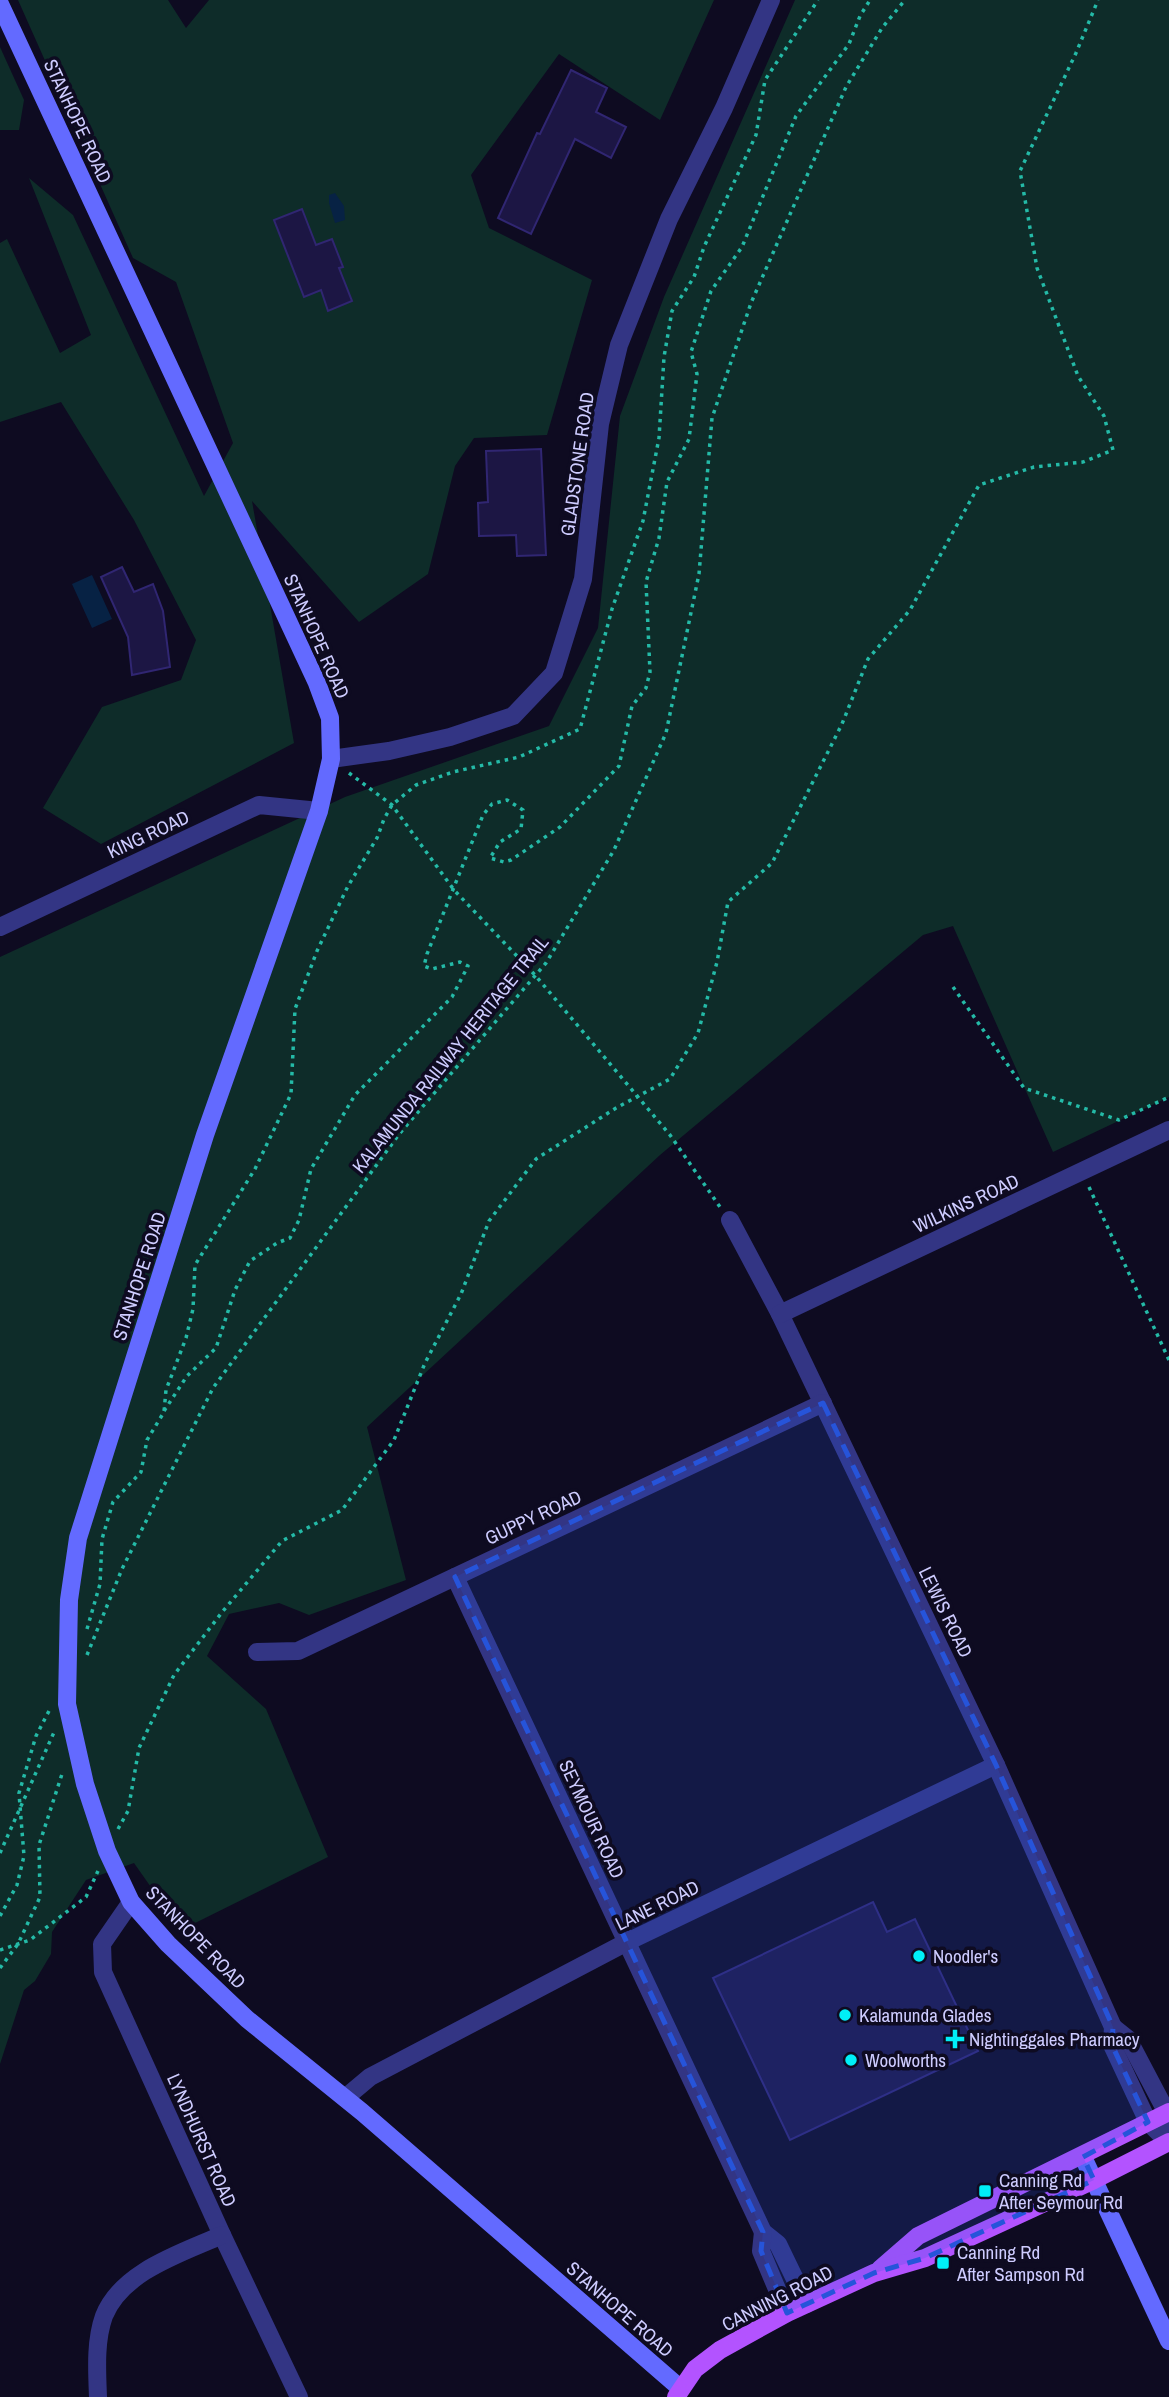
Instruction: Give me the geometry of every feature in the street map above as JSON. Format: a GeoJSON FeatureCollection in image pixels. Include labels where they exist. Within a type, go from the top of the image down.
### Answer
{"type":"FeatureCollection","features":[{"type":"Feature","properties":{"kind":"main road","name":"CANNING ROAD"},"geometry":{"type":"LineString","coordinates":[[874,2273],[919,2236],[1168,2113]]}},
{"type":"Feature","properties":{"kind":"main road","name":"CANNING ROAD"},"geometry":{"type":"LineString","coordinates":[[678,2393],[695,2369],[720,2350],[787,2313],[874,2273],[925,2258],[1094,2180],[1169,2142]]}},
{"type":"Feature","properties":{"kind":"street","name":"GLADSTONE ROAD"},"geometry":{"type":"LineString","coordinates":[[331,759],[389,751],[450,737],[513,716],[554,673],[583,579],[600,424],[619,345],[670,219],[724,108],[771,0]]}},
{"type":"Feature","properties":{"kind":"street","name":"STANHOPE ROAD"},"geometry":{"type":"LineString","coordinates":[[0,4],[317,683],[330,718],[331,759],[319,811],[205,1135],[78,1538],[69,1600],[67,1704],[85,1784],[107,1851],[131,1902],[168,1944],[247,2019],[345,2098],[678,2393]]}},
{"type":"Feature","properties":{"kind":"street","name":"KING ROAD"},"geometry":{"type":"LineString","coordinates":[[0,927],[259,805],[319,811]]}},
{"type":"Feature","properties":{"kind":"street","name":"WILKINS ROAD"},"geometry":{"type":"LineString","coordinates":[[780,1314],[1169,1130]]}},
{"type":"Feature","properties":{"kind":"street","name":"LEWIS ROAD"},"geometry":{"type":"LineString","coordinates":[[730,1220],[780,1314],[996,1765],[1113,2027],[1112,2045],[1148,2122],[1169,2142]]}},
{"type":"Feature","properties":{"kind":"street","name":"GUPPY ROAD"},"geometry":{"type":"LineString","coordinates":[[257,1653],[298,1651],[823,1403]]}},
{"type":"Feature","properties":{"kind":"street","name":"SEYMOUR ROAD"},"geometry":{"type":"LineString","coordinates":[[455,1577],[763,2232],[778,2244],[807,2304]]}},
{"type":"Feature","properties":{"kind":"street","name":"LANE ROAD"},"geometry":{"type":"LineString","coordinates":[[345,2098],[370,2077],[627,1942],[996,1765]]}},
{"type":"Feature","properties":{"kind":"street","name":"LYNDHURST ROAD"},"geometry":{"type":"LineString","coordinates":[[131,1902],[102,1944],[103,1972],[299,2397]]}},
{"type":"Feature","properties":{"kind":"street","name":"LEWIS ROAD"},"geometry":{"type":"LineString","coordinates":[[1113,2027],[1128,2039],[1168,2113],[1169,2142]]}},
{"type":"Feature","properties":{"kind":"street"},"geometry":{"type":"LineString","coordinates":[[1083,2157],[1169,2341]]}},
{"type":"Feature","properties":{"kind":"street","name":"SEYMOUR ROAD"},"geometry":{"type":"LineString","coordinates":[[763,2232],[761,2251],[787,2313]]}},
{"type":"Feature","properties":{"kind":"street"},"geometry":{"type":"LineString","coordinates":[[98,2397],[97,2367],[101,2330],[105,2316],[116,2297],[140,2275],[222,2235]]}},
{"type":"Feature","properties":{"kind":"path"},"geometry":{"type":"LineString","coordinates":[[164,1412],[166,1390],[186,1338],[193,1309],[195,1265],[255,1170],[291,1094],[295,1009],[322,940],[392,805],[416,785],[453,772],[520,757],[580,729],[612,610],[643,521],[659,438],[664,357],[672,312],[694,277],[704,247],[756,135],[765,80],[818,0]]}},
{"type":"Feature","properties":{"kind":"path"},"geometry":{"type":"LineString","coordinates":[[86,1630],[100,1584],[102,1539],[113,1502],[141,1472],[147,1440],[187,1376],[216,1348],[235,1290],[250,1261],[290,1238],[299,1220],[311,1169],[355,1095],[452,997],[468,965],[460,961],[432,969],[424,965],[426,954],[483,815],[492,804],[507,800],[523,810],[522,829],[500,842],[490,858],[504,862],[511,860],[560,827],[619,766],[632,705],[646,688],[650,671],[646,582],[659,538],[667,482],[689,439],[697,374],[691,352],[711,291],[742,247],[796,116],[849,44],[860,16],[870,0]]}},
{"type":"Feature","properties":{"kind":"path","name":"KALAMUNDA RAILWAY HERITAGE TRAIL"},"geometry":{"type":"LineString","coordinates":[[87,1655],[122,1569],[213,1388],[400,1133],[546,963],[614,850],[666,733],[699,574],[712,418],[751,303],[846,87],[882,29],[905,0]]}},
{"type":"Feature","properties":{"kind":"path"},"geometry":{"type":"LineString","coordinates":[[0,1950],[30,1940],[86,1897],[128,1811],[139,1748],[174,1675],[282,1541],[342,1510],[394,1440],[425,1363],[461,1294],[489,1221],[536,1159],[670,1079],[698,1033],[717,962],[728,902],[772,863],[842,724],[868,659],[910,610],[979,485],[1034,467],[1083,462],[1113,450],[1104,416],[1078,376],[1037,268],[1020,171],[1098,0]]}},
{"type":"Feature","properties":{"kind":"path"},"geometry":{"type":"LineString","coordinates":[[331,759],[392,805],[454,890],[535,975],[670,1135],[730,1220]]}},
{"type":"Feature","properties":{"kind":"path"},"geometry":{"type":"LineString","coordinates":[[953,986],[1024,1088],[1119,1120],[1169,1097]]}},
{"type":"Feature","properties":{"kind":"path"},"geometry":{"type":"LineString","coordinates":[[1082,1171],[1169,1360]]}},
{"type":"Feature","properties":{"kind":"path"},"geometry":{"type":"LineString","coordinates":[[0,1916],[18,1885],[24,1856],[19,1793],[36,1736],[67,1679]]}},
{"type":"Feature","properties":{"kind":"path"},"geometry":{"type":"LineString","coordinates":[[0,1853],[67,1704]]}},
{"type":"Feature","properties":{"kind":"path"},"geometry":{"type":"LineString","coordinates":[[0,1968],[18,1944],[40,1897],[39,1845],[63,1771]]}},
{"type":"Feature","properties":{"kind":"highlighted area"},"geometry":{"type":"Polygon","coordinates":[[[823,1403],[996,1765],[1113,2027],[1112,2045],[1148,2122],[1083,2157],[1094,2180],[925,2258],[874,2273],[787,2313],[761,2251],[763,2232],[455,1577],[823,1403]]]}},
{"type":"Feature","properties":{"kind":"green space"},"geometry":{"type":"Polygon","coordinates":[[[18,0],[168,0],[186,28],[209,0],[714,0],[660,120],[559,54],[471,175],[489,228],[592,280],[547,435],[474,438],[455,466],[428,574],[359,622],[252,501],[294,743],[101,844],[43,808],[102,707],[181,680],[196,640],[134,520],[61,402],[0,422],[0,243],[7,239],[60,353],[91,335],[29,178],[73,215],[204,496],[233,443],[176,282],[133,258],[18,0]]]}},
{"type":"Feature","properties":{"kind":"green space"},"geometry":{"type":"Polygon","coordinates":[[[795,0],[1169,0],[1169,1097],[1053,1152],[953,926],[923,935],[660,1155],[367,1427],[406,1580],[309,1615],[279,1603],[229,1614],[207,1656],[266,1709],[328,1857],[181,1930],[134,1863],[86,1880],[52,1932],[51,1954],[35,1981],[24,1990],[0,2064],[0,957],[345,797],[549,726],[598,628],[620,416],[664,297],[795,0]]]}},
{"type":"Feature","properties":{"kind":"green space"},"geometry":{"type":"Polygon","coordinates":[[[0,47],[24,100],[19,130],[0,130],[0,47]]]}},
{"type":"Feature","properties":{"kind":"water"},"geometry":{"type":"Polygon","coordinates":[[[335,193],[344,206],[345,220],[335,223],[329,195],[335,193]]]}},
{"type":"Feature","properties":{"kind":"water"},"geometry":{"type":"Polygon","coordinates":[[[92,575],[112,619],[92,628],[72,584],[92,575]]]}},
{"type":"Feature","properties":{"kind":"building"},"geometry":{"type":"Polygon","coordinates":[[[571,70],[607,88],[596,112],[626,127],[611,158],[575,139],[531,234],[498,218],[537,133],[540,134],[571,70]]]}},
{"type":"Feature","properties":{"kind":"building"},"geometry":{"type":"Polygon","coordinates":[[[302,209],[316,245],[332,239],[343,267],[339,268],[352,301],[328,311],[321,290],[304,297],[274,220],[302,209]]]}},
{"type":"Feature","properties":{"kind":"building"},"geometry":{"type":"Polygon","coordinates":[[[541,449],[546,555],[517,556],[516,535],[479,536],[478,503],[488,502],[486,451],[541,449]]]}},
{"type":"Feature","properties":{"kind":"building"},"geometry":{"type":"Polygon","coordinates":[[[122,567],[134,592],[153,584],[163,611],[170,667],[132,675],[128,637],[101,577],[122,567]]]}},
{"type":"Feature","properties":{"kind":"building","name":"Kalamunda Glades"},"geometry":{"type":"Polygon","coordinates":[[[873,1902],[887,1932],[915,1919],[978,2051],[790,2140],[713,1978],[873,1902]]]}},
{"type":"Feature","properties":{"kind":"place","name":"Noodler's"},"geometry":{"type":"Point","coordinates":[919,1956]}},
{"type":"Feature","properties":{"kind":"place","name":"Kalamunda Glades"},"geometry":{"type":"Point","coordinates":[845,2015]}},
{"type":"Feature","properties":{"kind":"place","name":"Nightinggales Pharmacy"},"geometry":{"type":"Point","coordinates":[955,2039]}},
{"type":"Feature","properties":{"kind":"place","name":"Woolworths"},"geometry":{"type":"Point","coordinates":[851,2060]}},
{"type":"Feature","properties":{"kind":"place","name":"Canning Rd After Seymour Rd"},"geometry":{"type":"Point","coordinates":[985,2191]}},
{"type":"Feature","properties":{"kind":"place","name":"Canning Rd After Sampson Rd"},"geometry":{"type":"Point","coordinates":[943,2263]}}]}
